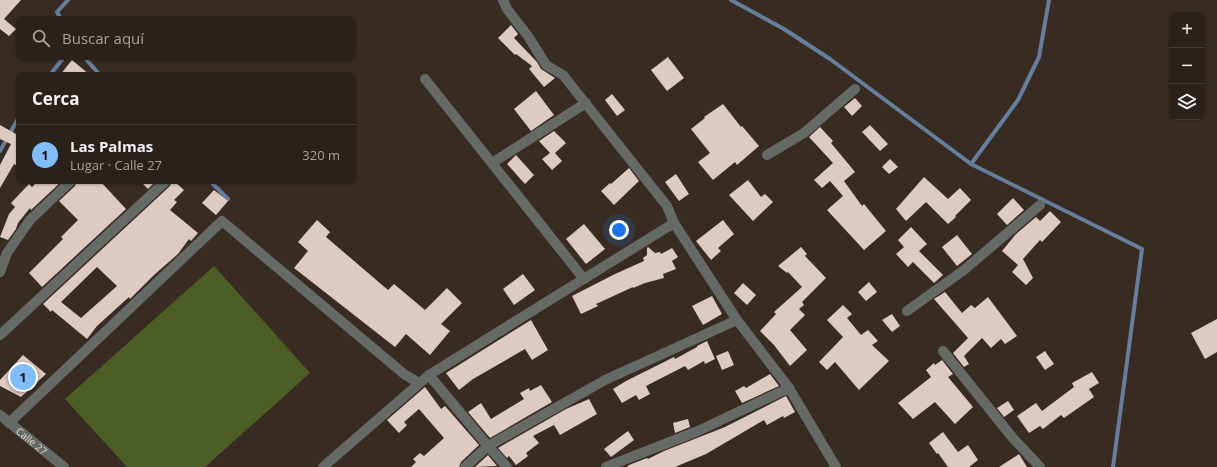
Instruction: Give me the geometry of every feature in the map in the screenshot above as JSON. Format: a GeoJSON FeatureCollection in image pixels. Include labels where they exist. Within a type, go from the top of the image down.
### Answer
{"type":"FeatureCollection","features":[{"type":"Feature","properties":{"kind":"street"},"geometry":{"type":"LineString","coordinates":[[503,0],[507,9],[528,36],[546,65],[563,75],[667,206],[674,223],[737,320],[789,388],[836,467]]}},
{"type":"Feature","properties":{"kind":"street"},"geometry":{"type":"LineString","coordinates":[[425,80],[584,279]]}},
{"type":"Feature","properties":{"kind":"street"},"geometry":{"type":"LineString","coordinates":[[767,155],[804,133],[855,90]]}},
{"type":"Feature","properties":{"kind":"street"},"geometry":{"type":"LineString","coordinates":[[492,163],[586,103]]}},
{"type":"Feature","properties":{"kind":"street"},"geometry":{"type":"LineString","coordinates":[[0,272],[7,253],[30,220],[68,184]]}},
{"type":"Feature","properties":{"kind":"street"},"geometry":{"type":"LineString","coordinates":[[0,335],[163,184]]}},
{"type":"Feature","properties":{"kind":"street"},"geometry":{"type":"LineString","coordinates":[[907,311],[964,270],[1040,205]]}},
{"type":"Feature","properties":{"kind":"street"},"geometry":{"type":"LineString","coordinates":[[9,423],[222,221],[404,374],[420,383]]}},
{"type":"Feature","properties":{"kind":"street"},"geometry":{"type":"LineString","coordinates":[[323,467],[429,375],[674,223]]}},
{"type":"Feature","properties":{"kind":"street"},"geometry":{"type":"LineString","coordinates":[[465,467],[488,446],[605,380],[737,320]]}},
{"type":"Feature","properties":{"kind":"street"},"geometry":{"type":"LineString","coordinates":[[943,351],[1012,437],[1040,467]]}},
{"type":"Feature","properties":{"kind":"street"},"geometry":{"type":"LineString","coordinates":[[429,375],[507,467]]}},
{"type":"Feature","properties":{"kind":"street"},"geometry":{"type":"LineString","coordinates":[[606,467],[698,431],[789,388]]}},
{"type":"Feature","properties":{"kind":"street","name":"Calle 27"},"geometry":{"type":"LineString","coordinates":[[0,415],[64,467]]}},
{"type":"Feature","properties":{"kind":"green space"},"geometry":{"type":"Polygon","coordinates":[[[214,266],[310,373],[205,467],[127,467],[65,399],[214,266]]]}},
{"type":"Feature","properties":{"kind":"building"},"geometry":{"type":"Polygon","coordinates":[[[0,0],[21,0],[4,19],[16,29],[9,36],[0,29],[0,0]]]}},
{"type":"Feature","properties":{"kind":"building"},"geometry":{"type":"Polygon","coordinates":[[[511,25],[518,34],[514,38],[537,62],[541,69],[555,78],[544,87],[529,69],[532,66],[516,54],[515,55],[498,38],[511,25]]]}},
{"type":"Feature","properties":{"kind":"building"},"geometry":{"type":"Polygon","coordinates":[[[668,57],[684,78],[667,91],[651,70],[668,57]]]}},
{"type":"Feature","properties":{"kind":"building"},"geometry":{"type":"Polygon","coordinates":[[[72,60],[86,72],[62,72],[72,60]]]}},
{"type":"Feature","properties":{"kind":"building"},"geometry":{"type":"Polygon","coordinates":[[[536,91],[554,115],[531,131],[514,109],[536,91]]]}},
{"type":"Feature","properties":{"kind":"building"},"geometry":{"type":"Polygon","coordinates":[[[612,94],[625,110],[617,116],[605,100],[612,94]]]}},
{"type":"Feature","properties":{"kind":"building"},"geometry":{"type":"Polygon","coordinates":[[[855,98],[862,106],[852,116],[844,107],[855,98]]]}},
{"type":"Feature","properties":{"kind":"building"},"geometry":{"type":"Polygon","coordinates":[[[723,104],[741,127],[742,126],[759,146],[737,165],[735,162],[713,180],[698,162],[710,153],[691,129],[705,118],[704,117],[723,104]]]}},
{"type":"Feature","properties":{"kind":"building"},"geometry":{"type":"Polygon","coordinates":[[[0,125],[16,134],[16,165],[14,164],[0,188],[0,165],[11,144],[0,139],[0,125]]]}},
{"type":"Feature","properties":{"kind":"building"},"geometry":{"type":"Polygon","coordinates":[[[870,125],[888,144],[880,151],[862,132],[870,125]]]}},
{"type":"Feature","properties":{"kind":"building"},"geometry":{"type":"Polygon","coordinates":[[[820,127],[833,141],[831,143],[855,172],[844,181],[862,206],[864,204],[886,231],[864,250],[827,210],[843,196],[830,181],[822,188],[814,180],[833,163],[809,137],[820,127]]]}},
{"type":"Feature","properties":{"kind":"building"},"geometry":{"type":"Polygon","coordinates":[[[554,131],[566,143],[555,153],[562,161],[552,170],[542,159],[550,153],[539,141],[554,131]]]}},
{"type":"Feature","properties":{"kind":"building"},"geometry":{"type":"Polygon","coordinates":[[[516,155],[534,175],[525,184],[507,164],[516,155]]]}},
{"type":"Feature","properties":{"kind":"building"},"geometry":{"type":"Polygon","coordinates":[[[890,159],[898,167],[889,174],[882,167],[890,159]]]}},
{"type":"Feature","properties":{"kind":"building"},"geometry":{"type":"Polygon","coordinates":[[[629,168],[639,181],[614,205],[601,191],[629,168]]]}},
{"type":"Feature","properties":{"kind":"building"},"geometry":{"type":"Polygon","coordinates":[[[676,174],[689,194],[679,201],[665,182],[676,174]]]}},
{"type":"Feature","properties":{"kind":"building"},"geometry":{"type":"Polygon","coordinates":[[[924,177],[948,199],[960,188],[971,200],[948,224],[926,202],[906,221],[896,209],[924,177]]]}},
{"type":"Feature","properties":{"kind":"building"},"geometry":{"type":"Polygon","coordinates":[[[748,180],[761,197],[765,194],[773,202],[753,221],[729,195],[748,180]]]}},
{"type":"Feature","properties":{"kind":"building"},"geometry":{"type":"Polygon","coordinates":[[[29,184],[32,187],[35,184],[59,184],[31,210],[30,208],[18,223],[16,229],[8,240],[0,237],[9,214],[15,207],[11,203],[29,184]]]}},
{"type":"Feature","properties":{"kind":"building"},"geometry":{"type":"Polygon","coordinates":[[[76,184],[103,184],[126,209],[42,287],[29,273],[63,239],[61,237],[78,220],[59,201],[76,184]]]}},
{"type":"Feature","properties":{"kind":"building"},"geometry":{"type":"Polygon","coordinates":[[[143,184],[153,184],[148,189],[143,184]]]}},
{"type":"Feature","properties":{"kind":"building"},"geometry":{"type":"Polygon","coordinates":[[[171,184],[177,184],[184,190],[174,200],[177,202],[170,210],[198,233],[191,241],[189,239],[178,254],[130,299],[129,297],[97,326],[87,339],[52,310],[51,312],[43,304],[171,184]],[[97,267],[61,302],[81,318],[117,286],[97,267]]]}},
{"type":"Feature","properties":{"kind":"building"},"geometry":{"type":"Polygon","coordinates":[[[214,190],[228,201],[216,215],[202,203],[214,190]]]}},
{"type":"Feature","properties":{"kind":"building"},"geometry":{"type":"Polygon","coordinates":[[[1013,198],[1024,210],[1007,225],[997,214],[1013,198]]]}},
{"type":"Feature","properties":{"kind":"building"},"geometry":{"type":"Polygon","coordinates":[[[1050,211],[1061,222],[1042,242],[1040,240],[1023,259],[1033,278],[1026,285],[1012,272],[1018,265],[1002,251],[1016,234],[1036,217],[1040,221],[1050,211]]]}},
{"type":"Feature","properties":{"kind":"building"},"geometry":{"type":"Polygon","coordinates":[[[317,220],[330,232],[326,237],[388,290],[394,284],[425,310],[447,288],[462,303],[441,324],[450,331],[430,355],[406,334],[395,347],[294,268],[308,251],[298,242],[317,220]]]}},
{"type":"Feature","properties":{"kind":"building"},"geometry":{"type":"Polygon","coordinates":[[[723,220],[734,234],[718,248],[721,251],[711,260],[696,241],[723,220]]]}},
{"type":"Feature","properties":{"kind":"building"},"geometry":{"type":"Polygon","coordinates":[[[584,224],[605,249],[586,264],[566,239],[584,224]]]}},
{"type":"Feature","properties":{"kind":"building"},"geometry":{"type":"Polygon","coordinates":[[[911,227],[927,244],[919,251],[943,275],[934,283],[913,262],[908,267],[896,254],[904,247],[898,240],[911,227]]]}},
{"type":"Feature","properties":{"kind":"building"},"geometry":{"type":"Polygon","coordinates":[[[957,235],[972,254],[957,266],[942,247],[957,235]]]}},
{"type":"Feature","properties":{"kind":"building"},"geometry":{"type":"Polygon","coordinates":[[[648,247],[655,253],[660,252],[661,254],[672,248],[678,257],[672,261],[676,269],[663,274],[664,278],[633,287],[596,304],[598,306],[581,314],[572,296],[644,261],[643,258],[647,255],[648,247]]]}},
{"type":"Feature","properties":{"kind":"building"},"geometry":{"type":"Polygon","coordinates":[[[801,247],[807,254],[805,256],[826,278],[802,302],[804,305],[799,309],[805,315],[790,330],[807,350],[790,366],[774,345],[760,331],[776,314],[774,312],[802,287],[788,272],[787,273],[778,266],[801,247]]]}},
{"type":"Feature","properties":{"kind":"building"},"geometry":{"type":"Polygon","coordinates":[[[523,274],[535,290],[514,305],[503,289],[523,274]]]}},
{"type":"Feature","properties":{"kind":"building"},"geometry":{"type":"Polygon","coordinates":[[[869,282],[877,292],[866,301],[858,292],[869,282]]]}},
{"type":"Feature","properties":{"kind":"building"},"geometry":{"type":"Polygon","coordinates":[[[743,283],[756,295],[747,305],[734,293],[743,283]]]}},
{"type":"Feature","properties":{"kind":"building"},"geometry":{"type":"Polygon","coordinates":[[[945,292],[962,313],[971,305],[975,308],[988,297],[1017,336],[1005,344],[1001,339],[991,348],[982,338],[964,356],[969,364],[964,367],[953,353],[968,338],[934,299],[945,292]]]}},
{"type":"Feature","properties":{"kind":"building"},"geometry":{"type":"Polygon","coordinates":[[[712,296],[722,314],[703,325],[692,306],[712,296]]]}},
{"type":"Feature","properties":{"kind":"building"},"geometry":{"type":"Polygon","coordinates":[[[843,305],[852,314],[847,318],[861,335],[868,330],[878,341],[872,345],[889,361],[859,390],[835,362],[827,370],[819,362],[843,337],[827,320],[843,305]]]}},
{"type":"Feature","properties":{"kind":"building"},"geometry":{"type":"Polygon","coordinates":[[[892,314],[900,326],[892,332],[882,320],[892,314]]]}},
{"type":"Feature","properties":{"kind":"building"},"geometry":{"type":"Polygon","coordinates":[[[1217,319],[1217,352],[1205,359],[1191,333],[1217,319]]]}},
{"type":"Feature","properties":{"kind":"building"},"geometry":{"type":"Polygon","coordinates":[[[531,320],[548,350],[532,360],[525,349],[473,379],[459,390],[446,373],[531,320]]]}},
{"type":"Feature","properties":{"kind":"building"},"geometry":{"type":"Polygon","coordinates":[[[707,341],[715,359],[705,364],[704,361],[688,370],[685,366],[646,386],[650,394],[639,400],[636,395],[622,403],[613,389],[674,357],[675,359],[707,341]]]}},
{"type":"Feature","properties":{"kind":"building"},"geometry":{"type":"Polygon","coordinates":[[[728,351],[734,365],[722,370],[716,356],[728,351]]]}},
{"type":"Feature","properties":{"kind":"building"},"geometry":{"type":"Polygon","coordinates":[[[1045,351],[1054,364],[1045,370],[1036,357],[1045,351]]]}},
{"type":"Feature","properties":{"kind":"building"},"geometry":{"type":"Polygon","coordinates":[[[23,355],[46,374],[21,397],[0,386],[0,380],[23,355]]]}},
{"type":"Feature","properties":{"kind":"building"},"geometry":{"type":"Polygon","coordinates":[[[942,360],[953,374],[948,377],[973,407],[955,424],[935,402],[913,419],[898,403],[931,377],[926,370],[934,363],[935,365],[942,360]]]}},
{"type":"Feature","properties":{"kind":"building"},"geometry":{"type":"Polygon","coordinates":[[[1092,372],[1099,383],[1089,389],[1094,397],[1064,418],[1061,415],[1043,429],[1040,426],[1029,433],[1017,416],[1036,403],[1042,411],[1074,387],[1072,383],[1092,372]]]}},
{"type":"Feature","properties":{"kind":"building"},"geometry":{"type":"Polygon","coordinates":[[[770,374],[779,386],[742,403],[735,391],[744,386],[746,388],[770,374]]]}},
{"type":"Feature","properties":{"kind":"building"},"geometry":{"type":"Polygon","coordinates":[[[541,385],[552,402],[490,438],[468,412],[481,403],[491,419],[524,399],[520,393],[529,388],[530,391],[541,385]]]}},
{"type":"Feature","properties":{"kind":"building"},"geometry":{"type":"Polygon","coordinates":[[[425,387],[441,409],[445,406],[479,445],[461,462],[459,467],[411,467],[416,462],[413,459],[420,453],[424,456],[444,438],[419,409],[404,422],[407,425],[399,433],[387,420],[425,387]]]}},
{"type":"Feature","properties":{"kind":"building"},"geometry":{"type":"Polygon","coordinates":[[[786,396],[795,412],[784,418],[783,416],[767,425],[764,420],[706,454],[675,467],[627,467],[725,427],[786,396]]]}},
{"type":"Feature","properties":{"kind":"building"},"geometry":{"type":"Polygon","coordinates":[[[589,399],[597,414],[560,435],[554,425],[533,436],[539,443],[526,453],[528,456],[516,465],[509,456],[507,458],[498,448],[566,409],[589,399]]]}},
{"type":"Feature","properties":{"kind":"building"},"geometry":{"type":"Polygon","coordinates":[[[1008,401],[1014,410],[1004,417],[997,408],[1008,401]]]}},
{"type":"Feature","properties":{"kind":"building"},"geometry":{"type":"Polygon","coordinates":[[[688,419],[690,427],[675,433],[673,423],[688,419]]]}},
{"type":"Feature","properties":{"kind":"building"},"geometry":{"type":"Polygon","coordinates":[[[628,431],[634,440],[611,457],[604,449],[628,431]]]}},
{"type":"Feature","properties":{"kind":"building"},"geometry":{"type":"Polygon","coordinates":[[[943,432],[958,452],[968,445],[978,460],[969,467],[948,467],[929,443],[943,432]]]}},
{"type":"Feature","properties":{"kind":"building"},"geometry":{"type":"Polygon","coordinates":[[[1019,454],[1027,467],[999,467],[1019,454]]]}},
{"type":"Feature","properties":{"kind":"building"},"geometry":{"type":"Polygon","coordinates":[[[488,455],[497,466],[475,467],[488,455]]]}},
{"type":"Feature","properties":{"kind":"waterway"},"geometry":{"type":"LineString","coordinates":[[59,16],[57,12],[68,0]]}},
{"type":"Feature","properties":{"kind":"waterway"},"geometry":{"type":"LineString","coordinates":[[731,0],[784,29],[830,59],[971,164],[1142,249],[1113,467]]}},
{"type":"Feature","properties":{"kind":"waterway"},"geometry":{"type":"LineString","coordinates":[[971,164],[1018,100],[1039,57],[1049,0]]}},
{"type":"Feature","properties":{"kind":"waterway"},"geometry":{"type":"LineString","coordinates":[[52,72],[62,60]]}},
{"type":"Feature","properties":{"kind":"waterway"},"geometry":{"type":"LineString","coordinates":[[87,60],[97,72]]}},
{"type":"Feature","properties":{"kind":"waterway"},"geometry":{"type":"LineString","coordinates":[[0,151],[16,122]]}},
{"type":"Feature","properties":{"kind":"waterway"},"geometry":{"type":"LineString","coordinates":[[213,184],[228,199]]}},
{"type":"Feature","properties":{"kind":"place","name":"Las Palmas"},"geometry":{"type":"Point","coordinates":[23,377]}}]}
